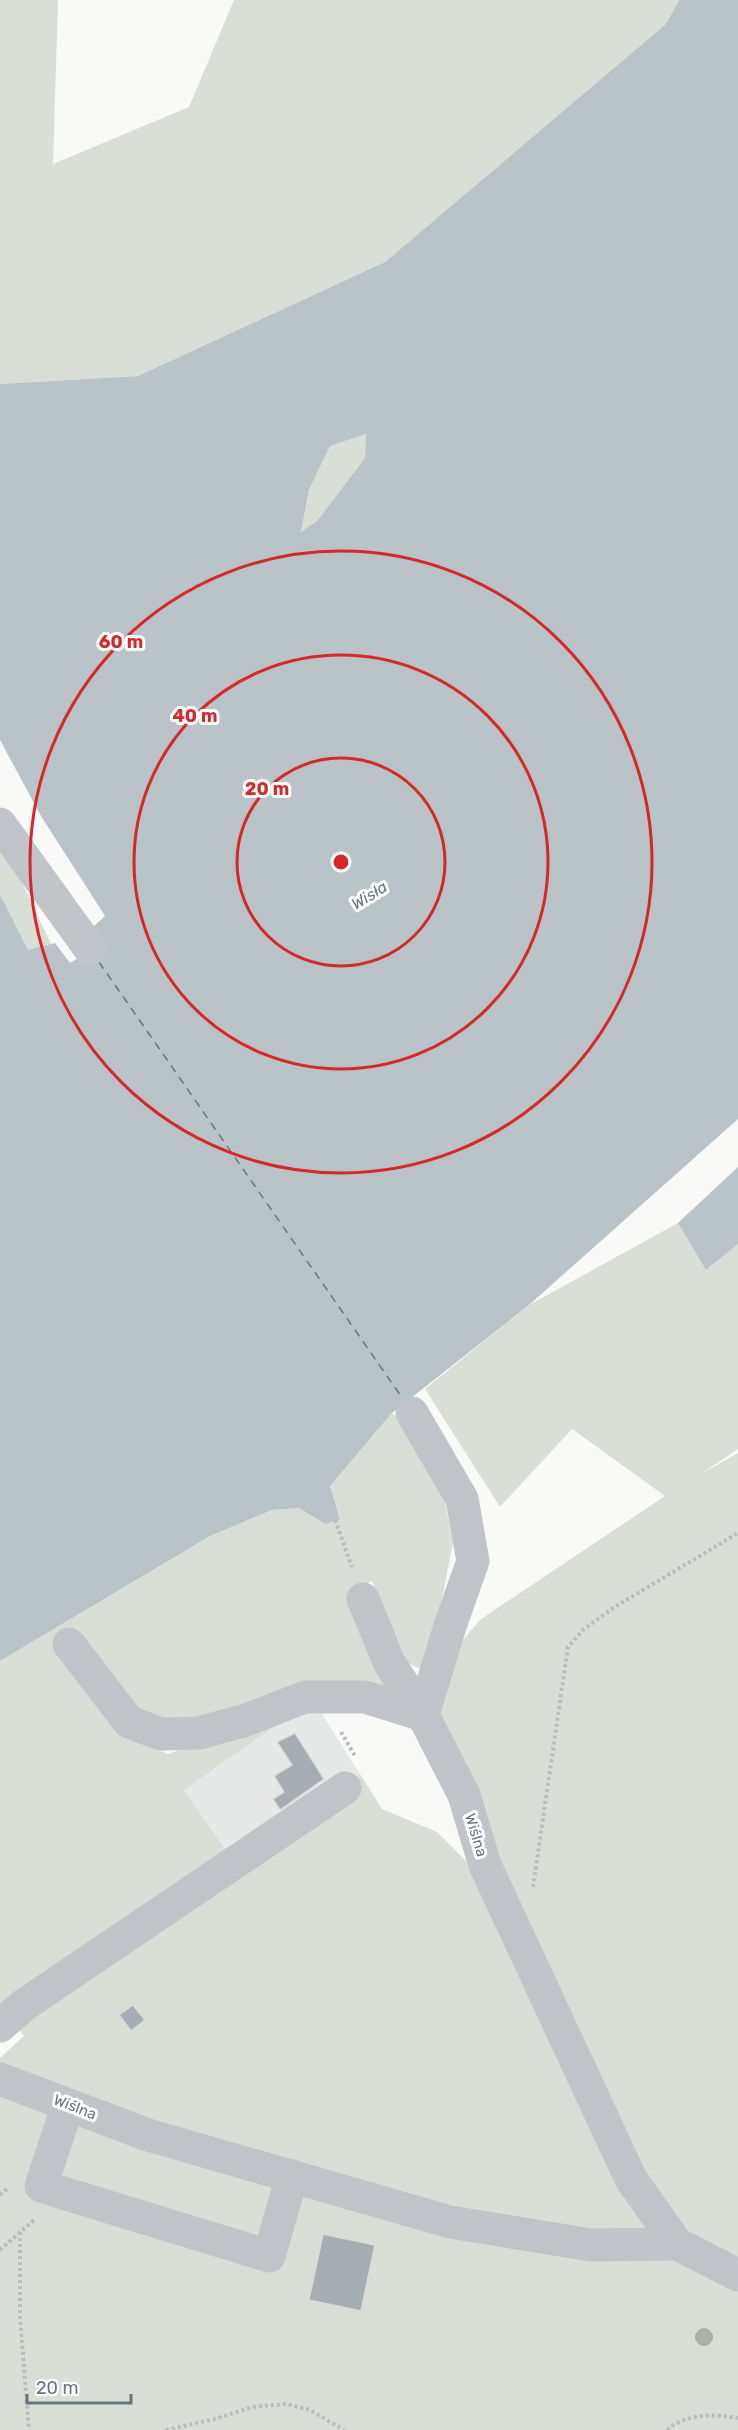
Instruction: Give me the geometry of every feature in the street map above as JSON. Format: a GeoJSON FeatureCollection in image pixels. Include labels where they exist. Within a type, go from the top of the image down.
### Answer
{"type":"FeatureCollection","features":[{"type":"Feature","properties":{"kind":"street"},"geometry":{"type":"LineString","coordinates":[[0,824],[90,949]]}},
{"type":"Feature","properties":{"kind":"street"},"geometry":{"type":"LineString","coordinates":[[69,1644],[129,1722],[161,1734],[199,1733],[246,1720],[305,1696],[366,1697],[423,1715],[450,1626],[473,1561],[462,1499],[412,1413]]}},
{"type":"Feature","properties":{"kind":"street","name":"Wiślna"},"geometry":{"type":"LineString","coordinates":[[363,1599],[390,1664],[423,1715],[464,1795],[485,1865],[631,2179],[677,2244]]}},
{"type":"Feature","properties":{"kind":"street"},"geometry":{"type":"LineString","coordinates":[[0,2026],[24,2005],[345,1788]]}},
{"type":"Feature","properties":{"kind":"street","name":"Wiślna"},"geometry":{"type":"LineString","coordinates":[[0,2079],[148,2134],[450,2222],[591,2245],[677,2244],[738,2275]]}},
{"type":"Feature","properties":{"kind":"street"},"geometry":{"type":"LineString","coordinates":[[68,2105],[41,2186],[63,2193],[269,2256],[292,2176]]}},
{"type":"Feature","properties":{"kind":"path"},"geometry":{"type":"LineString","coordinates":[[334,1520],[363,1599]]}},
{"type":"Feature","properties":{"kind":"path"},"geometry":{"type":"LineString","coordinates":[[532,1891],[568,1647],[583,1630],[614,1608],[738,1533]]}},
{"type":"Feature","properties":{"kind":"path"},"geometry":{"type":"LineString","coordinates":[[20,2232],[20,2317],[29,2430]]}},
{"type":"Feature","properties":{"kind":"path"},"geometry":{"type":"LineString","coordinates":[[166,2430],[215,2419],[252,2407],[286,2404],[310,2410],[344,2430]]}},
{"type":"Feature","properties":{"kind":"path"},"geometry":{"type":"LineString","coordinates":[[667,2430],[687,2419],[716,2415],[738,2418]]}},
{"type":"Feature","properties":{"kind":"shaded area"},"geometry":{"type":"Polygon","coordinates":[[[0,0],[58,0],[53,164],[189,107],[234,0],[679,0],[666,24],[385,262],[138,376],[0,384],[0,0]]]}},
{"type":"Feature","properties":{"kind":"shaded area"},"geometry":{"type":"Polygon","coordinates":[[[366,434],[365,458],[317,521],[301,533],[309,490],[330,446],[366,434]]]}},
{"type":"Feature","properties":{"kind":"shaded area"},"geometry":{"type":"Polygon","coordinates":[[[0,843],[14,866],[51,944],[28,951],[0,894],[0,843]]]}},
{"type":"Feature","properties":{"kind":"shaded area"},"geometry":{"type":"Polygon","coordinates":[[[678,1223],[706,1270],[738,1244],[738,1449],[701,1474],[738,1453],[738,2430],[0,2430],[0,2058],[24,2036],[0,2007],[0,1661],[210,1536],[272,1510],[299,1508],[325,1524],[340,1518],[330,1486],[392,1413],[406,1424],[440,1478],[453,1542],[437,1625],[423,1670],[408,1663],[372,1581],[351,1590],[385,1686],[353,1686],[243,1711],[119,1734],[168,1754],[313,1700],[184,1790],[234,1861],[360,1774],[382,1809],[437,1832],[477,1872],[423,1717],[456,1661],[463,1640],[481,1619],[665,1496],[572,1429],[500,1507],[425,1389],[529,1305],[678,1223]]]}},
{"type":"Feature","properties":{"kind":"shaded area"},"geometry":{"type":"Polygon","coordinates":[[[313,1700],[360,1774],[234,1861],[184,1790],[313,1700]]]}},
{"type":"Feature","properties":{"kind":"water","name":"Wisła"},"geometry":{"type":"Polygon","coordinates":[[[679,0],[738,0],[738,1119],[529,1305],[392,1413],[330,1486],[340,1519],[325,1524],[299,1508],[272,1510],[210,1536],[0,1661],[0,894],[28,950],[55,943],[70,963],[103,942],[93,927],[105,916],[41,816],[0,740],[0,384],[138,376],[385,262],[666,24],[679,0]],[[366,434],[330,446],[309,490],[301,532],[317,521],[365,458],[366,434]]]}},
{"type":"Feature","properties":{"kind":"water"},"geometry":{"type":"Polygon","coordinates":[[[738,1167],[738,1244],[706,1270],[678,1223],[738,1167]]]}},
{"type":"Feature","properties":{"kind":"building"},"geometry":{"type":"Polygon","coordinates":[[[295,1733],[324,1779],[280,1810],[273,1799],[284,1792],[274,1776],[292,1765],[277,1742],[295,1733]]]}},
{"type":"Feature","properties":{"kind":"building"},"geometry":{"type":"Polygon","coordinates":[[[133,2005],[145,2020],[131,2031],[119,2015],[133,2005]]]}},
{"type":"Feature","properties":{"kind":"building"},"geometry":{"type":"Polygon","coordinates":[[[323,2234],[375,2245],[361,2311],[309,2300],[323,2234]]]}},
{"type":"Feature","properties":{"kind":"ferry route"},"geometry":{"type":"LineString","coordinates":[[99,962],[403,1399]]}}]}
